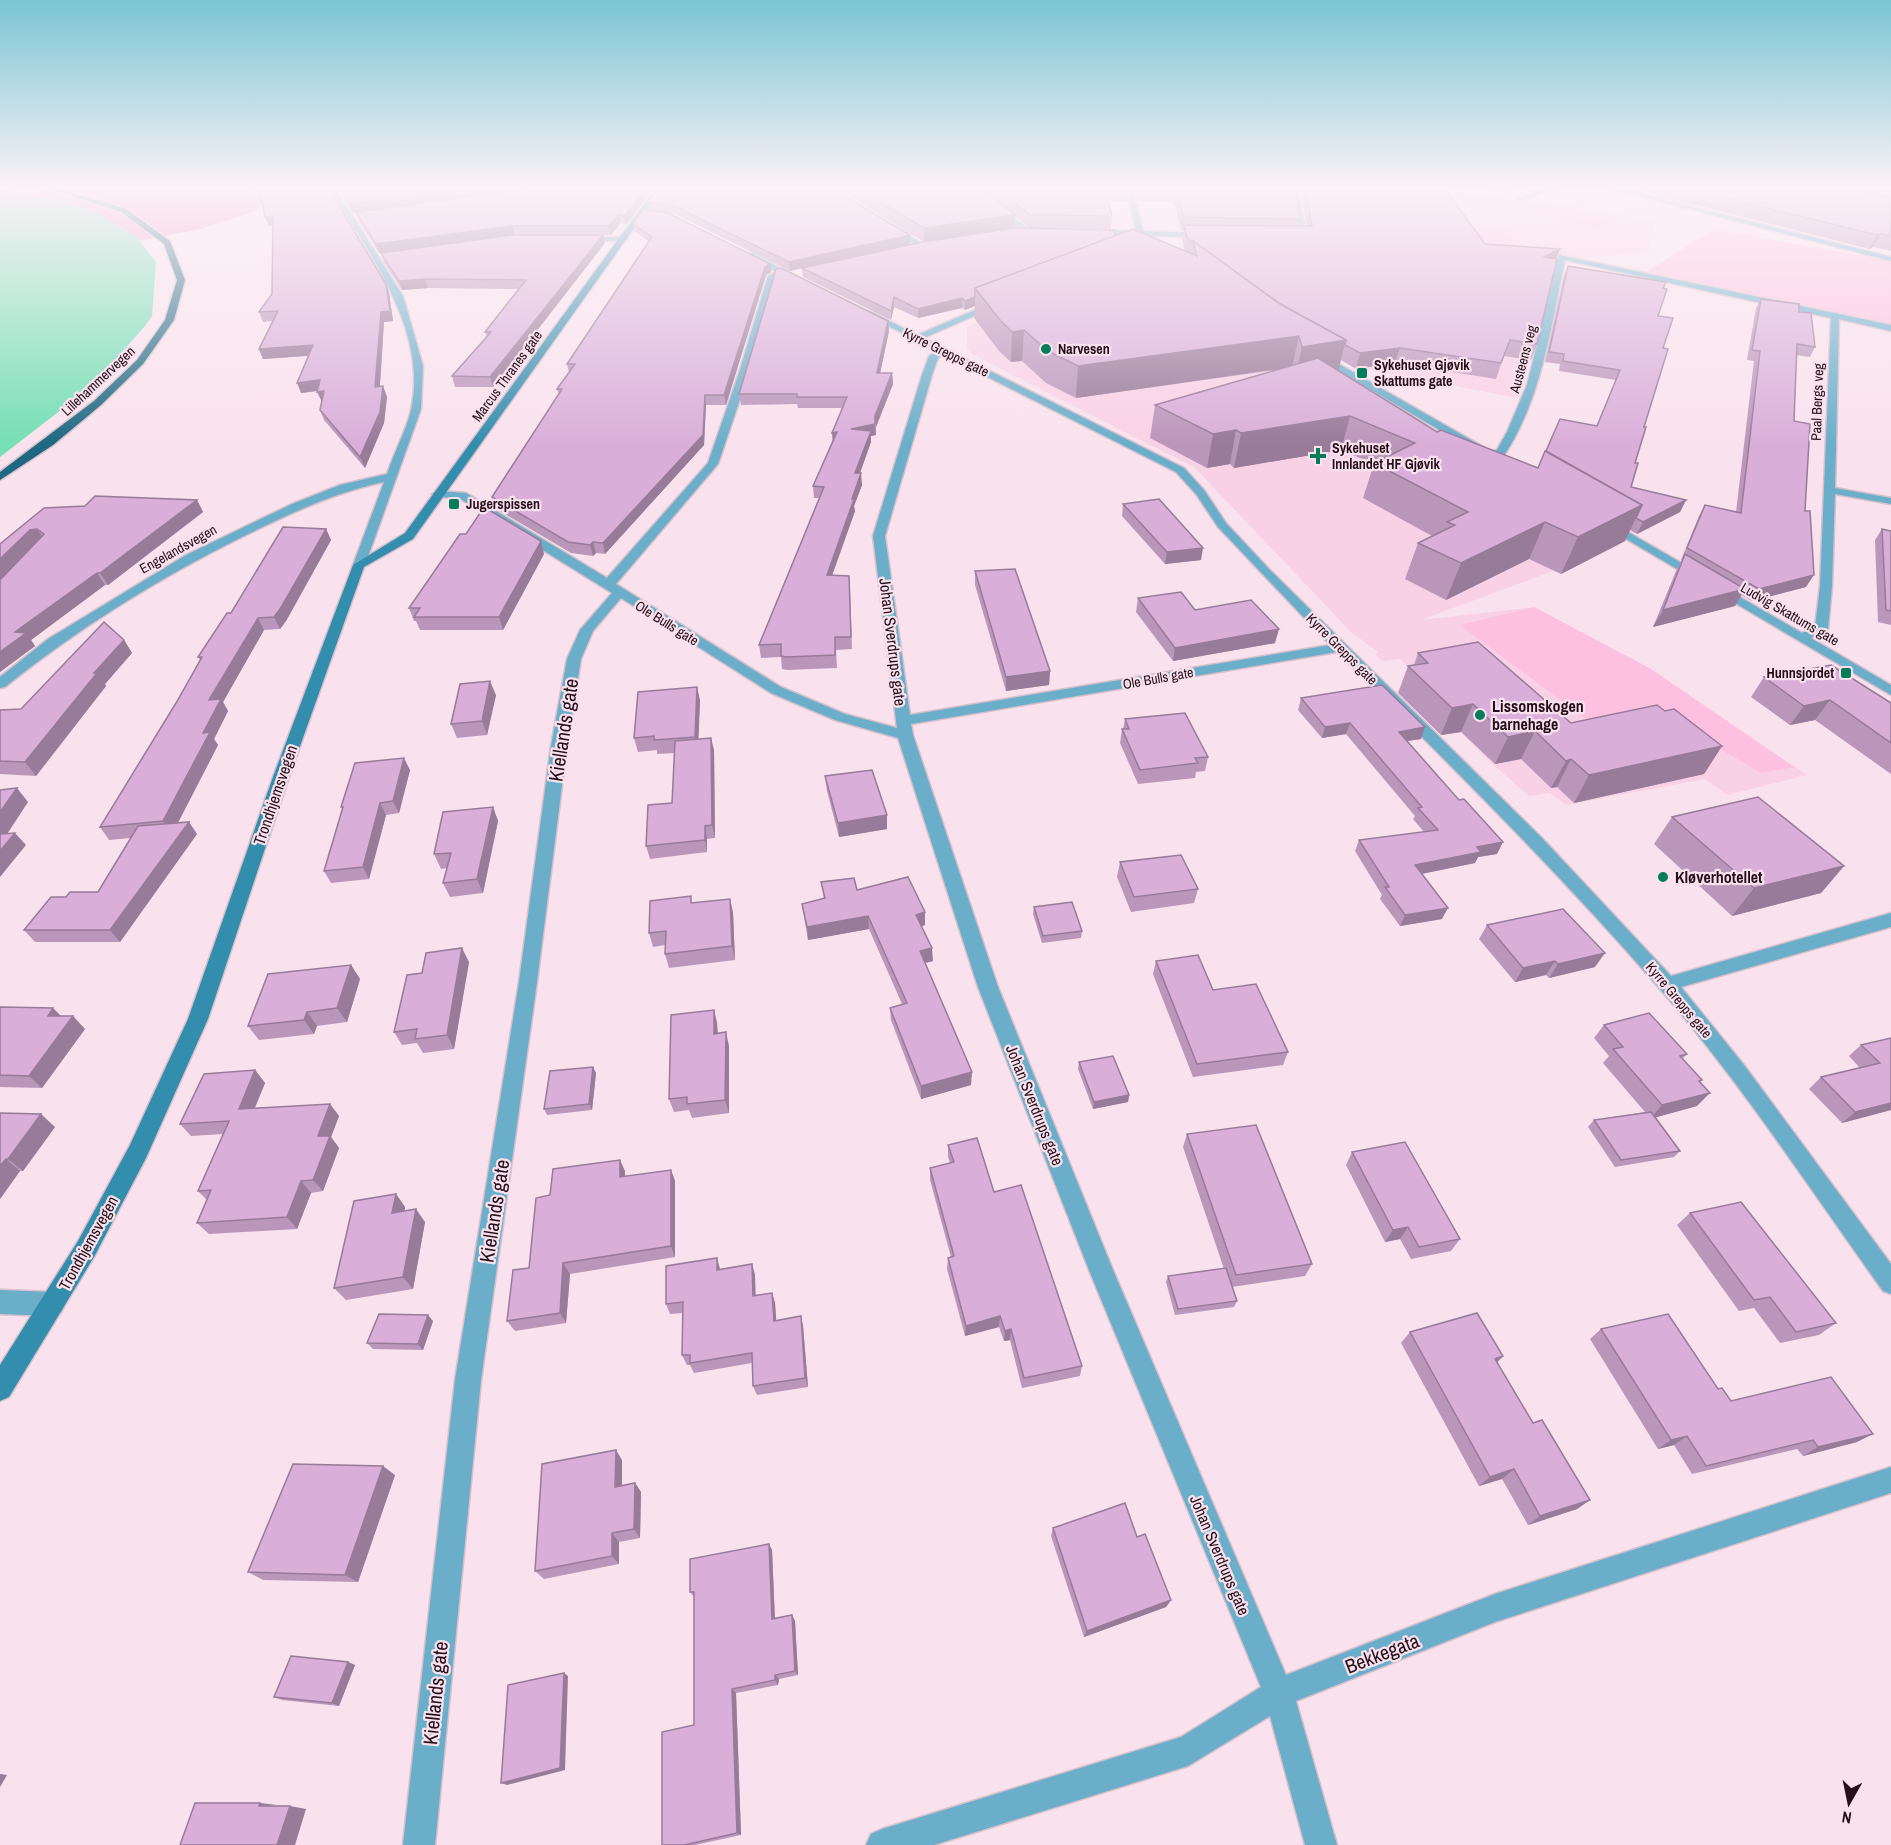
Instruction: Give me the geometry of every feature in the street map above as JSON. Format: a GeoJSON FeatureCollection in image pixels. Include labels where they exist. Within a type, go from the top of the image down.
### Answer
{"type":"FeatureCollection","features":[{"type":"Feature","properties":{"kind":"highway","name":"Lillehammervegen"},"geometry":{"type":"LineString","coordinates":[[0,477],[86,414],[136,366],[170,320],[182,283],[180,272]]}},
{"type":"Feature","properties":{"kind":"main road","name":"Marcus Thranes gate"},"geometry":{"type":"LineString","coordinates":[[359,565],[409,536],[600,272]]}},
{"type":"Feature","properties":{"kind":"main road","name":"Trondhjemsvegen"},"geometry":{"type":"LineString","coordinates":[[0,1388],[86,1249],[138,1151],[198,1019],[281,777],[359,565]]}},
{"type":"Feature","properties":{"kind":"street","name":"Trondhjemsvegen"},"geometry":{"type":"LineString","coordinates":[[359,565],[416,409],[418,366],[399,296],[387,272]]}},
{"type":"Feature","properties":{"kind":"street"},"geometry":{"type":"LineString","coordinates":[[783,272],[810,285]]}},
{"type":"Feature","properties":{"kind":"street","name":"Austeens veg"},"geometry":{"type":"LineString","coordinates":[[1312,351],[1494,458],[1501,452],[1521,414],[1537,362],[1558,272]]}},
{"type":"Feature","properties":{"kind":"street","name":"Austeens veg"},"geometry":{"type":"LineString","coordinates":[[1632,272],[1835,316]]}},
{"type":"Feature","properties":{"kind":"street"},"geometry":{"type":"LineString","coordinates":[[787,274],[801,273]]}},
{"type":"Feature","properties":{"kind":"street","name":"Kiellands gate"},"geometry":{"type":"LineString","coordinates":[[419,1845],[468,1380],[526,994],[559,746],[574,659],[587,630],[614,589],[632,554],[713,464],[744,373],[772,276],[787,274]]}},
{"type":"Feature","properties":{"kind":"street"},"geometry":{"type":"LineString","coordinates":[[919,337],[1009,298]]}},
{"type":"Feature","properties":{"kind":"street","name":"Kyrre Grepps gate"},"geometry":{"type":"LineString","coordinates":[[862,311],[894,328],[919,337],[1180,470],[1200,492],[1222,525],[1264,572],[1536,842],[1667,984],[1737,1071],[1891,1283]]}},
{"type":"Feature","properties":{"kind":"street"},"geometry":{"type":"LineString","coordinates":[[1835,316],[1891,328]]}},
{"type":"Feature","properties":{"kind":"street","name":"Paal Bergs veg"},"geometry":{"type":"LineString","coordinates":[[1801,638],[1821,629],[1827,586],[1828,490],[1835,316]]}},
{"type":"Feature","properties":{"kind":"street","name":"Johan Sverdrups gate"},"geometry":{"type":"LineString","coordinates":[[945,351],[934,356],[927,375],[879,536],[904,728],[988,987],[1101,1270],[1279,1693],[1321,1845]]}},
{"type":"Feature","properties":{"kind":"street","name":"Engelandsvegen"},"geometry":{"type":"LineString","coordinates":[[0,684],[53,642],[147,582],[200,553],[296,506],[344,487],[390,477]]}},
{"type":"Feature","properties":{"kind":"street"},"geometry":{"type":"LineString","coordinates":[[1828,490],[1891,501]]}},
{"type":"Feature","properties":{"kind":"street","name":"Ole Bulls gate"},"geometry":{"type":"LineString","coordinates":[[438,494],[462,495],[776,690],[840,717],[904,728],[1341,646]]}},
{"type":"Feature","properties":{"kind":"street","name":"Ludvig Skattums gate"},"geometry":{"type":"LineString","coordinates":[[1593,515],[1891,691]]}},
{"type":"Feature","properties":{"kind":"street"},"geometry":{"type":"LineString","coordinates":[[1667,984],[1891,920]]}},
{"type":"Feature","properties":{"kind":"street"},"geometry":{"type":"LineString","coordinates":[[0,1302],[53,1304]]}},
{"type":"Feature","properties":{"kind":"street","name":"Bekkegata"},"geometry":{"type":"LineString","coordinates":[[882,1845],[1188,1750],[1279,1693],[1494,1608],[1891,1480]]}},
{"type":"Feature","properties":{"kind":"shaded area"},"geometry":{"type":"Polygon","coordinates":[[[0,272],[155,272],[152,316],[145,326],[92,386],[0,457],[0,272]]]}},
{"type":"Feature","properties":{"kind":"shaded area","name":"Sykehuset Innlandet HF Gjøvik"},"geometry":{"type":"Polygon","coordinates":[[[1095,272],[1141,272],[1427,433],[1620,546],[1421,620],[1534,607],[1651,669],[1807,775],[1727,795],[1705,779],[1566,805],[1550,793],[1529,796],[1490,762],[1414,683],[1423,681],[1400,659],[1382,661],[1375,654],[1378,652],[1351,632],[1194,467],[972,354],[967,348],[967,327],[1095,272]]]}},
{"type":"Feature","properties":{"kind":"shaded area"},"geometry":{"type":"Polygon","coordinates":[[[1371,272],[1552,272],[1518,398],[1365,369],[1328,348],[1371,272]]]}},
{"type":"Feature","properties":{"kind":"shaded area"},"geometry":{"type":"Polygon","coordinates":[[[1891,272],[1891,325],[1645,273],[1891,272]]]}},
{"type":"Feature","properties":{"kind":"shaded area"},"geometry":{"type":"Polygon","coordinates":[[[1534,607],[1651,669],[1794,767],[1761,773],[1705,740],[1633,718],[1586,719],[1460,625],[1534,607]]]}},
{"type":"Feature","properties":{"kind":"building"},"geometry":{"type":"Polygon","coordinates":[[[272,272],[379,272],[386,284],[390,311],[381,312],[375,387],[383,386],[380,412],[360,457],[320,410],[324,391],[317,392],[320,380],[297,383],[313,345],[259,349],[278,311],[259,312],[272,294],[272,272]]]}},
{"type":"Feature","properties":{"kind":"building"},"geometry":{"type":"Polygon","coordinates":[[[393,272],[573,272],[490,377],[452,376],[491,332],[485,332],[526,280],[399,281],[393,272]]]}},
{"type":"Feature","properties":{"kind":"building"},"geometry":{"type":"Polygon","coordinates":[[[629,272],[763,272],[724,395],[705,395],[703,435],[603,543],[593,542],[590,545],[568,542],[492,497],[562,389],[557,389],[575,364],[567,364],[629,272]]]}},
{"type":"Feature","properties":{"kind":"building"},"geometry":{"type":"Polygon","coordinates":[[[775,272],[789,272],[888,321],[877,373],[892,373],[875,416],[875,424],[851,429],[871,431],[855,473],[861,473],[852,499],[854,499],[827,575],[849,576],[851,637],[835,637],[835,655],[786,657],[781,656],[781,644],[759,645],[824,487],[813,486],[837,432],[832,433],[847,397],[739,394],[775,272]]]}},
{"type":"Feature","properties":{"kind":"building"},"geometry":{"type":"Polygon","coordinates":[[[810,272],[1018,272],[975,288],[975,297],[965,301],[962,298],[918,309],[894,297],[891,311],[810,272]]]}},
{"type":"Feature","properties":{"kind":"building"},"geometry":{"type":"Polygon","coordinates":[[[1018,272],[1236,272],[1280,304],[1346,340],[1302,347],[1299,336],[1078,366],[1048,351],[1024,330],[1012,332],[975,288],[1018,272]]]}},
{"type":"Feature","properties":{"kind":"building"},"geometry":{"type":"Polygon","coordinates":[[[1236,272],[1554,272],[1537,344],[1510,340],[1501,363],[1400,348],[1360,353],[1345,345],[1346,340],[1280,304],[1236,272]]]}},
{"type":"Feature","properties":{"kind":"building"},"geometry":{"type":"Polygon","coordinates":[[[1567,272],[1605,272],[1666,282],[1663,288],[1667,289],[1658,316],[1673,318],[1663,348],[1668,349],[1644,427],[1646,427],[1635,463],[1638,463],[1631,487],[1686,500],[1643,522],[1636,518],[1642,505],[1546,451],[1560,419],[1597,426],[1620,370],[1563,361],[1564,354],[1549,352],[1567,272]]]}},
{"type":"Feature","properties":{"kind":"building"},"geometry":{"type":"Polygon","coordinates":[[[1761,299],[1799,304],[1799,312],[1811,313],[1815,347],[1797,344],[1794,421],[1810,424],[1805,511],[1810,511],[1814,575],[1759,589],[1687,548],[1705,505],[1741,513],[1760,351],[1752,350],[1761,299]]]}},
{"type":"Feature","properties":{"kind":"building"},"geometry":{"type":"Polygon","coordinates":[[[1318,358],[1437,432],[1441,430],[1538,468],[1545,451],[1642,505],[1578,537],[1545,522],[1461,563],[1418,543],[1455,525],[1447,522],[1468,512],[1374,463],[1415,443],[1350,416],[1241,433],[1236,430],[1213,434],[1155,405],[1318,358]]]}},
{"type":"Feature","properties":{"kind":"building"},"geometry":{"type":"Polygon","coordinates":[[[95,496],[197,500],[100,573],[15,632],[26,633],[0,652],[0,580],[44,534],[37,529],[30,530],[0,559],[0,544],[44,508],[85,506],[95,496]]]}},
{"type":"Feature","properties":{"kind":"building"},"geometry":{"type":"Polygon","coordinates":[[[1159,499],[1203,548],[1167,552],[1123,504],[1159,499]]]}},
{"type":"Feature","properties":{"kind":"building"},"geometry":{"type":"Polygon","coordinates":[[[484,507],[541,541],[499,617],[414,617],[420,608],[409,608],[460,534],[466,534],[484,507]]]}},
{"type":"Feature","properties":{"kind":"building"},"geometry":{"type":"Polygon","coordinates":[[[283,527],[326,529],[280,609],[274,617],[258,618],[209,700],[221,699],[203,733],[210,732],[163,821],[100,827],[202,657],[198,657],[227,613],[231,613],[283,527]]]}},
{"type":"Feature","properties":{"kind":"building"},"geometry":{"type":"Polygon","coordinates":[[[1882,529],[1891,531],[1891,611],[1886,610],[1882,529]]]}},
{"type":"Feature","properties":{"kind":"building"},"geometry":{"type":"Polygon","coordinates":[[[1685,554],[1745,589],[1663,610],[1685,554]]]}},
{"type":"Feature","properties":{"kind":"building"},"geometry":{"type":"Polygon","coordinates":[[[1015,569],[1050,671],[1006,677],[975,571],[1015,569]]]}},
{"type":"Feature","properties":{"kind":"building"},"geometry":{"type":"Polygon","coordinates":[[[1181,592],[1195,610],[1251,600],[1279,629],[1175,648],[1138,598],[1181,592]]]}},
{"type":"Feature","properties":{"kind":"building"},"geometry":{"type":"Polygon","coordinates":[[[104,622],[124,640],[94,673],[97,673],[25,762],[0,761],[0,710],[21,709],[104,622]]]}},
{"type":"Feature","properties":{"kind":"building"},"geometry":{"type":"Polygon","coordinates":[[[1478,642],[1571,723],[1657,705],[1665,711],[1674,709],[1722,746],[1589,775],[1571,759],[1566,761],[1535,731],[1508,737],[1473,704],[1452,708],[1408,666],[1428,663],[1418,653],[1478,642]]]}},
{"type":"Feature","properties":{"kind":"building"},"geometry":{"type":"Polygon","coordinates":[[[1831,665],[1891,703],[1891,743],[1830,700],[1804,706],[1764,677],[1831,665]]]}},
{"type":"Feature","properties":{"kind":"building"},"geometry":{"type":"Polygon","coordinates":[[[490,681],[482,721],[451,724],[460,684],[490,681]]]}},
{"type":"Feature","properties":{"kind":"building"},"geometry":{"type":"Polygon","coordinates":[[[1382,685],[1425,727],[1399,732],[1459,800],[1464,799],[1503,842],[1477,847],[1481,852],[1415,865],[1448,908],[1405,915],[1385,887],[1389,887],[1359,840],[1438,830],[1418,808],[1422,807],[1350,723],[1325,727],[1301,698],[1382,685]]]}},
{"type":"Feature","properties":{"kind":"building"},"geometry":{"type":"Polygon","coordinates":[[[697,687],[695,737],[654,740],[654,736],[634,738],[638,692],[697,687]]]}},
{"type":"Feature","properties":{"kind":"building"},"geometry":{"type":"Polygon","coordinates":[[[1185,713],[1208,757],[1195,758],[1198,763],[1140,770],[1122,729],[1129,729],[1125,719],[1185,713]]]}},
{"type":"Feature","properties":{"kind":"building"},"geometry":{"type":"Polygon","coordinates":[[[711,738],[712,825],[705,826],[705,840],[646,846],[648,805],[672,803],[675,741],[711,738]]]}},
{"type":"Feature","properties":{"kind":"building"},"geometry":{"type":"Polygon","coordinates":[[[404,758],[393,801],[380,803],[363,867],[324,871],[355,763],[404,758]]]}},
{"type":"Feature","properties":{"kind":"building"},"geometry":{"type":"Polygon","coordinates":[[[872,770],[887,815],[838,823],[825,776],[872,770]]]}},
{"type":"Feature","properties":{"kind":"building"},"geometry":{"type":"Polygon","coordinates":[[[17,788],[0,812],[0,790],[17,788]]]}},
{"type":"Feature","properties":{"kind":"building"},"geometry":{"type":"Polygon","coordinates":[[[1758,797],[1844,866],[1754,888],[1672,817],[1758,797]]]}},
{"type":"Feature","properties":{"kind":"building"},"geometry":{"type":"Polygon","coordinates":[[[493,807],[477,879],[443,883],[451,853],[434,854],[443,812],[493,807]]]}},
{"type":"Feature","properties":{"kind":"building"},"geometry":{"type":"Polygon","coordinates":[[[189,822],[110,930],[24,930],[51,897],[66,897],[70,892],[98,892],[138,826],[189,822]]]}},
{"type":"Feature","properties":{"kind":"building"},"geometry":{"type":"Polygon","coordinates":[[[15,833],[0,851],[0,834],[15,833]]]}},
{"type":"Feature","properties":{"kind":"building"},"geometry":{"type":"Polygon","coordinates":[[[1181,855],[1198,889],[1134,897],[1120,862],[1181,855]]]}},
{"type":"Feature","properties":{"kind":"building"},"geometry":{"type":"Polygon","coordinates":[[[908,877],[925,912],[916,915],[932,948],[920,951],[972,1072],[921,1086],[890,1008],[907,1003],[868,916],[807,927],[802,904],[825,898],[821,882],[854,878],[857,890],[908,877]]]}},
{"type":"Feature","properties":{"kind":"building"},"geometry":{"type":"Polygon","coordinates":[[[691,896],[691,903],[730,899],[732,946],[665,954],[666,931],[649,933],[650,901],[691,896]]]}},
{"type":"Feature","properties":{"kind":"building"},"geometry":{"type":"Polygon","coordinates":[[[1072,902],[1082,931],[1043,936],[1034,907],[1072,902]]]}},
{"type":"Feature","properties":{"kind":"building"},"geometry":{"type":"Polygon","coordinates":[[[1563,909],[1605,953],[1558,964],[1555,961],[1523,968],[1487,925],[1563,909]]]}},
{"type":"Feature","properties":{"kind":"building"},"geometry":{"type":"Polygon","coordinates":[[[462,948],[447,1035],[415,1039],[417,1029],[394,1032],[407,975],[422,973],[426,953],[462,948]]]}},
{"type":"Feature","properties":{"kind":"building"},"geometry":{"type":"Polygon","coordinates":[[[1198,955],[1213,990],[1256,984],[1288,1052],[1197,1064],[1156,961],[1198,955]]]}},
{"type":"Feature","properties":{"kind":"building"},"geometry":{"type":"Polygon","coordinates":[[[351,965],[337,1008],[307,1012],[304,1020],[248,1026],[268,974],[351,965]]]}},
{"type":"Feature","properties":{"kind":"building"},"geometry":{"type":"Polygon","coordinates":[[[0,1007],[53,1008],[48,1016],[73,1016],[29,1076],[0,1075],[0,1007]]]}},
{"type":"Feature","properties":{"kind":"building"},"geometry":{"type":"Polygon","coordinates":[[[714,1010],[714,1034],[726,1032],[725,1100],[687,1104],[687,1097],[669,1099],[671,1015],[714,1010]]]}},
{"type":"Feature","properties":{"kind":"building"},"geometry":{"type":"Polygon","coordinates":[[[1649,1013],[1687,1054],[1680,1056],[1702,1080],[1699,1081],[1710,1093],[1662,1105],[1613,1049],[1623,1047],[1604,1025],[1649,1013]]]}},
{"type":"Feature","properties":{"kind":"building"},"geometry":{"type":"Polygon","coordinates":[[[1891,1038],[1891,1103],[1855,1112],[1821,1077],[1880,1063],[1861,1045],[1891,1038]]]}},
{"type":"Feature","properties":{"kind":"building"},"geometry":{"type":"Polygon","coordinates":[[[1113,1056],[1129,1095],[1094,1102],[1079,1062],[1113,1056]]]}},
{"type":"Feature","properties":{"kind":"building"},"geometry":{"type":"Polygon","coordinates":[[[593,1067],[589,1104],[544,1109],[550,1071],[593,1067]]]}},
{"type":"Feature","properties":{"kind":"building"},"geometry":{"type":"Polygon","coordinates":[[[255,1070],[239,1109],[330,1104],[318,1136],[330,1136],[313,1180],[301,1181],[287,1217],[197,1223],[211,1190],[198,1191],[229,1121],[180,1124],[204,1074],[255,1070]]]}},
{"type":"Feature","properties":{"kind":"building"},"geometry":{"type":"Polygon","coordinates":[[[1651,1112],[1680,1151],[1621,1160],[1594,1120],[1651,1112]]]}},
{"type":"Feature","properties":{"kind":"building"},"geometry":{"type":"Polygon","coordinates":[[[0,1113],[41,1114],[8,1159],[0,1166],[0,1113]]]}},
{"type":"Feature","properties":{"kind":"building"},"geometry":{"type":"Polygon","coordinates":[[[1256,1125],[1312,1264],[1236,1275],[1187,1134],[1256,1125]]]}},
{"type":"Feature","properties":{"kind":"building"},"geometry":{"type":"Polygon","coordinates":[[[977,1138],[994,1192],[1021,1185],[1082,1366],[1024,1378],[1011,1329],[1005,1331],[1000,1316],[966,1326],[948,1258],[954,1256],[930,1168],[954,1162],[948,1145],[977,1138]]]}},
{"type":"Feature","properties":{"kind":"building"},"geometry":{"type":"Polygon","coordinates":[[[1405,1142],[1460,1239],[1419,1247],[1408,1227],[1393,1230],[1352,1152],[1405,1142]]]}},
{"type":"Feature","properties":{"kind":"building"},"geometry":{"type":"Polygon","coordinates":[[[620,1160],[620,1177],[671,1170],[671,1246],[563,1263],[560,1313],[507,1321],[513,1270],[529,1268],[536,1198],[550,1195],[553,1169],[620,1160]]]}},
{"type":"Feature","properties":{"kind":"building"},"geometry":{"type":"Polygon","coordinates":[[[396,1194],[392,1213],[416,1209],[403,1277],[334,1288],[354,1201],[396,1194]]]}},
{"type":"Feature","properties":{"kind":"building"},"geometry":{"type":"Polygon","coordinates":[[[1741,1202],[1836,1323],[1796,1332],[1770,1297],[1754,1300],[1690,1213],[1741,1202]]]}},
{"type":"Feature","properties":{"kind":"building"},"geometry":{"type":"Polygon","coordinates":[[[717,1258],[717,1270],[752,1264],[753,1296],[772,1293],[774,1321],[801,1316],[805,1378],[753,1386],[752,1353],[690,1363],[690,1355],[682,1355],[683,1302],[666,1304],[666,1266],[717,1258]]]}},
{"type":"Feature","properties":{"kind":"building"},"geometry":{"type":"Polygon","coordinates":[[[1226,1268],[1237,1301],[1178,1309],[1168,1276],[1226,1268]]]}},
{"type":"Feature","properties":{"kind":"building"},"geometry":{"type":"Polygon","coordinates":[[[1477,1313],[1503,1356],[1495,1359],[1533,1423],[1542,1420],[1590,1500],[1540,1516],[1514,1469],[1490,1477],[1410,1332],[1477,1313]]]}},
{"type":"Feature","properties":{"kind":"building"},"geometry":{"type":"Polygon","coordinates":[[[379,1314],[428,1315],[418,1344],[367,1343],[379,1314]]]}},
{"type":"Feature","properties":{"kind":"building"},"geometry":{"type":"Polygon","coordinates":[[[1668,1314],[1718,1389],[1722,1388],[1731,1401],[1831,1377],[1873,1434],[1818,1447],[1813,1440],[1706,1466],[1687,1436],[1671,1440],[1601,1329],[1668,1314]]]}},
{"type":"Feature","properties":{"kind":"building"},"geometry":{"type":"Polygon","coordinates":[[[616,1450],[615,1487],[635,1483],[634,1529],[612,1533],[612,1556],[535,1571],[542,1464],[616,1450]]]}},
{"type":"Feature","properties":{"kind":"building"},"geometry":{"type":"Polygon","coordinates":[[[293,1464],[383,1466],[345,1575],[248,1572],[293,1464]]]}},
{"type":"Feature","properties":{"kind":"building"},"geometry":{"type":"Polygon","coordinates":[[[1125,1503],[1137,1537],[1145,1534],[1171,1600],[1087,1631],[1053,1528],[1125,1503]]]}},
{"type":"Feature","properties":{"kind":"building"},"geometry":{"type":"Polygon","coordinates":[[[769,1544],[772,1619],[792,1615],[795,1671],[775,1675],[775,1680],[732,1689],[737,1833],[684,1845],[662,1845],[662,1732],[694,1725],[694,1592],[690,1592],[690,1559],[769,1544]]]}},
{"type":"Feature","properties":{"kind":"building"},"geometry":{"type":"Polygon","coordinates":[[[291,1656],[348,1662],[332,1703],[274,1697],[291,1656]]]}},
{"type":"Feature","properties":{"kind":"building"},"geometry":{"type":"Polygon","coordinates":[[[564,1673],[560,1768],[501,1783],[508,1685],[564,1673]]]}},
{"type":"Feature","properties":{"kind":"building"},"geometry":{"type":"Polygon","coordinates":[[[195,1803],[260,1803],[259,1806],[290,1806],[277,1845],[180,1845],[195,1803]]]}},
{"type":"Feature","properties":{"kind":"place","name":"Narvesen"},"geometry":{"type":"Point","coordinates":[1046,349]}},
{"type":"Feature","properties":{"kind":"place","name":"Sykehuset Gjøvik Skattums gate"},"geometry":{"type":"Point","coordinates":[1362,373]}},
{"type":"Feature","properties":{"kind":"place","name":"Sykehuset Innlandet HF Gjøvik"},"geometry":{"type":"Point","coordinates":[1318,456]}},
{"type":"Feature","properties":{"kind":"place","name":"Jugerspissen"},"geometry":{"type":"Point","coordinates":[454,504]}},
{"type":"Feature","properties":{"kind":"place","name":"Hunnsjordet"},"geometry":{"type":"Point","coordinates":[1846,673]}},
{"type":"Feature","properties":{"kind":"place","name":"Lissomskogen barnehage"},"geometry":{"type":"Point","coordinates":[1480,715]}},
{"type":"Feature","properties":{"kind":"place","name":"Kløverhotellet"},"geometry":{"type":"Point","coordinates":[1663,877]}}]}
